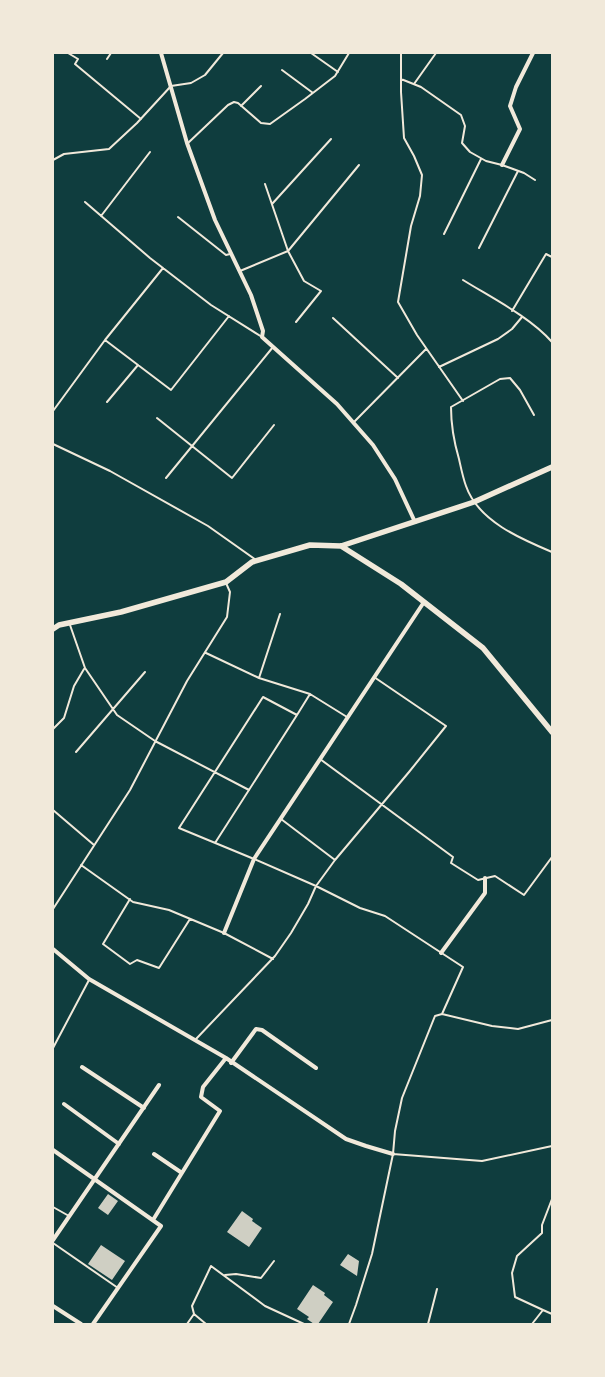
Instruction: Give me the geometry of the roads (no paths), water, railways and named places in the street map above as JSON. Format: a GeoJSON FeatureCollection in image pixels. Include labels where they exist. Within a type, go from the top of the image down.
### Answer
{"type":"FeatureCollection","features":[{"type":"Feature","properties":{"kind":"street"},"geometry":{"type":"LineString","coordinates":[[162,53],[187,144],[215,220],[251,296],[263,331],[262,337],[337,404],[373,445],[395,479],[415,522]]}},
{"type":"Feature","properties":{"kind":"street"},"geometry":{"type":"LineString","coordinates":[[502,165],[520,129],[510,106],[516,87],[533,53]]}},
{"type":"Feature","properties":{"kind":"street"},"geometry":{"type":"LineString","coordinates":[[53,629],[59,626],[121,612],[226,582],[252,562],[310,545],[341,546],[415,522],[474,502],[552,467]]}},
{"type":"Feature","properties":{"kind":"street"},"geometry":{"type":"LineString","coordinates":[[341,546],[401,584],[483,648],[552,732]]}},
{"type":"Feature","properties":{"kind":"street"},"geometry":{"type":"LineString","coordinates":[[224,933],[254,859],[424,602]]}},
{"type":"Feature","properties":{"kind":"street"},"geometry":{"type":"LineString","coordinates":[[441,953],[485,893],[486,878]]}},
{"type":"Feature","properties":{"kind":"street"},"geometry":{"type":"LineString","coordinates":[[53,949],[89,979],[226,1058],[231,1063],[346,1138],[393,1154]]}},
{"type":"Feature","properties":{"kind":"street"},"geometry":{"type":"LineString","coordinates":[[231,1063],[256,1030],[262,1030],[316,1068]]}},
{"type":"Feature","properties":{"kind":"street"},"geometry":{"type":"LineString","coordinates":[[153,1220],[220,1111],[201,1097],[203,1087],[226,1058]]}},
{"type":"Feature","properties":{"kind":"street"},"geometry":{"type":"LineString","coordinates":[[82,1067],[144,1108]]}},
{"type":"Feature","properties":{"kind":"street"},"geometry":{"type":"LineString","coordinates":[[53,1240],[159,1085]]}},
{"type":"Feature","properties":{"kind":"street"},"geometry":{"type":"LineString","coordinates":[[64,1104],[119,1144]]}},
{"type":"Feature","properties":{"kind":"street"},"geometry":{"type":"LineString","coordinates":[[53,1150],[161,1226],[92,1324]]}},
{"type":"Feature","properties":{"kind":"street"},"geometry":{"type":"LineString","coordinates":[[154,1154],[182,1173]]}},
{"type":"Feature","properties":{"kind":"street"},"geometry":{"type":"LineString","coordinates":[[53,1306],[81,1324]]}},
{"type":"Feature","properties":{"kind":"lane"},"geometry":{"type":"LineString","coordinates":[[68,53],[78,59],[75,64],[141,119]]}},
{"type":"Feature","properties":{"kind":"lane"},"geometry":{"type":"LineString","coordinates":[[107,59],[111,53]]}},
{"type":"Feature","properties":{"kind":"lane"},"geometry":{"type":"LineString","coordinates":[[53,160],[64,154],[109,149],[141,119],[171,86],[191,82],[205,75],[223,53]]}},
{"type":"Feature","properties":{"kind":"lane"},"geometry":{"type":"LineString","coordinates":[[311,53],[338,72]]}},
{"type":"Feature","properties":{"kind":"lane"},"geometry":{"type":"LineString","coordinates":[[187,144],[228,105],[234,102],[238,103],[260,123],[270,124],[313,94],[335,76],[349,53]]}},
{"type":"Feature","properties":{"kind":"lane"},"geometry":{"type":"LineString","coordinates":[[401,53],[404,138],[422,175],[420,196],[411,226],[398,302],[426,349],[462,401]]}},
{"type":"Feature","properties":{"kind":"lane"},"geometry":{"type":"LineString","coordinates":[[414,84],[436,53]]}},
{"type":"Feature","properties":{"kind":"lane"},"geometry":{"type":"LineString","coordinates":[[282,70],[313,94]]}},
{"type":"Feature","properties":{"kind":"lane"},"geometry":{"type":"LineString","coordinates":[[401,79],[421,87],[461,115],[465,126],[462,143],[470,152],[481,159],[518,171],[535,180]]}},
{"type":"Feature","properties":{"kind":"lane"},"geometry":{"type":"LineString","coordinates":[[241,106],[261,86]]}},
{"type":"Feature","properties":{"kind":"lane"},"geometry":{"type":"LineString","coordinates":[[272,204],[331,139]]}},
{"type":"Feature","properties":{"kind":"lane"},"geometry":{"type":"LineString","coordinates":[[101,216],[150,152]]}},
{"type":"Feature","properties":{"kind":"lane"},"geometry":{"type":"LineString","coordinates":[[444,234],[481,159]]}},
{"type":"Feature","properties":{"kind":"lane"},"geometry":{"type":"LineString","coordinates":[[240,271],[288,251],[359,165]]}},
{"type":"Feature","properties":{"kind":"lane"},"geometry":{"type":"LineString","coordinates":[[479,248],[518,171]]}},
{"type":"Feature","properties":{"kind":"lane"},"geometry":{"type":"LineString","coordinates":[[264,184],[288,251],[304,280],[321,291],[296,322]]}},
{"type":"Feature","properties":{"kind":"lane"},"geometry":{"type":"LineString","coordinates":[[85,202],[162,268],[212,305],[262,337]]}},
{"type":"Feature","properties":{"kind":"lane"},"geometry":{"type":"LineString","coordinates":[[178,217],[226,255],[231,254]]}},
{"type":"Feature","properties":{"kind":"lane"},"geometry":{"type":"LineString","coordinates":[[512,310],[546,254],[552,257]]}},
{"type":"Feature","properties":{"kind":"lane"},"geometry":{"type":"LineString","coordinates":[[53,411],[105,340],[162,268]]}},
{"type":"Feature","properties":{"kind":"lane"},"geometry":{"type":"LineString","coordinates":[[463,280],[512,310],[545,334],[552,342]]}},
{"type":"Feature","properties":{"kind":"lane"},"geometry":{"type":"LineString","coordinates":[[105,340],[171,390],[229,316]]}},
{"type":"Feature","properties":{"kind":"lane"},"geometry":{"type":"LineString","coordinates":[[439,367],[498,339],[512,330],[522,317]]}},
{"type":"Feature","properties":{"kind":"lane"},"geometry":{"type":"LineString","coordinates":[[333,318],[398,378]]}},
{"type":"Feature","properties":{"kind":"lane"},"geometry":{"type":"LineString","coordinates":[[166,478],[273,347]]}},
{"type":"Feature","properties":{"kind":"lane"},"geometry":{"type":"LineString","coordinates":[[353,423],[426,349]]}},
{"type":"Feature","properties":{"kind":"lane"},"geometry":{"type":"LineString","coordinates":[[107,402],[138,365]]}},
{"type":"Feature","properties":{"kind":"lane"},"geometry":{"type":"LineString","coordinates":[[534,415],[520,390],[510,378],[500,379],[452,408],[451,423],[454,442],[466,487],[474,502],[494,523],[552,552]]}},
{"type":"Feature","properties":{"kind":"lane"},"geometry":{"type":"LineString","coordinates":[[157,418],[232,478],[274,425]]}},
{"type":"Feature","properties":{"kind":"lane"},"geometry":{"type":"LineString","coordinates":[[53,444],[110,472],[208,526],[257,561]]}},
{"type":"Feature","properties":{"kind":"lane"},"geometry":{"type":"LineString","coordinates":[[53,909],[130,790],[188,681],[227,617],[230,592],[226,582]]}},
{"type":"Feature","properties":{"kind":"lane"},"geometry":{"type":"LineString","coordinates":[[259,678],[280,614]]}},
{"type":"Feature","properties":{"kind":"lane"},"geometry":{"type":"LineString","coordinates":[[70,624],[85,668],[117,715],[156,741],[249,790]]}},
{"type":"Feature","properties":{"kind":"lane"},"geometry":{"type":"LineString","coordinates":[[206,653],[259,678],[310,694],[347,717]]}},
{"type":"Feature","properties":{"kind":"lane"},"geometry":{"type":"LineString","coordinates":[[53,728],[64,718],[74,686],[85,668]]}},
{"type":"Feature","properties":{"kind":"lane"},"geometry":{"type":"LineString","coordinates":[[76,752],[145,672]]}},
{"type":"Feature","properties":{"kind":"lane"},"geometry":{"type":"LineString","coordinates":[[195,1040],[273,959],[291,933],[308,904],[316,886],[335,860],[446,726],[374,677]]}},
{"type":"Feature","properties":{"kind":"lane"},"geometry":{"type":"LineString","coordinates":[[215,843],[310,694]]}},
{"type":"Feature","properties":{"kind":"lane"},"geometry":{"type":"LineString","coordinates":[[298,715],[263,697],[179,828],[316,886],[360,908],[385,916],[463,967],[442,1014]]}},
{"type":"Feature","properties":{"kind":"lane"},"geometry":{"type":"LineString","coordinates":[[320,758],[453,857],[450,863],[478,880],[495,876],[524,895],[552,857]]}},
{"type":"Feature","properties":{"kind":"lane"},"geometry":{"type":"LineString","coordinates":[[53,810],[94,845]]}},
{"type":"Feature","properties":{"kind":"lane"},"geometry":{"type":"LineString","coordinates":[[280,819],[335,860]]}},
{"type":"Feature","properties":{"kind":"lane"},"geometry":{"type":"LineString","coordinates":[[81,865],[133,902],[169,910],[224,933],[273,959]]}},
{"type":"Feature","properties":{"kind":"lane"},"geometry":{"type":"LineString","coordinates":[[130,899],[103,944],[130,964],[137,960],[159,968],[190,919]]}},
{"type":"Feature","properties":{"kind":"lane"},"geometry":{"type":"LineString","coordinates":[[53,1048],[89,979]]}},
{"type":"Feature","properties":{"kind":"lane"},"geometry":{"type":"LineString","coordinates":[[349,1324],[372,1254],[393,1154],[395,1131],[402,1098],[435,1016],[442,1014],[492,1026],[518,1029],[552,1020]]}},
{"type":"Feature","properties":{"kind":"lane"},"geometry":{"type":"LineString","coordinates":[[393,1154],[482,1161],[552,1146]]}},
{"type":"Feature","properties":{"kind":"lane"},"geometry":{"type":"LineString","coordinates":[[552,1199],[542,1225],[542,1233],[517,1256],[512,1273],[515,1297],[552,1314]]}},
{"type":"Feature","properties":{"kind":"lane"},"geometry":{"type":"LineString","coordinates":[[53,1207],[69,1216]]}},
{"type":"Feature","properties":{"kind":"lane"},"geometry":{"type":"LineString","coordinates":[[53,1243],[118,1288]]}},
{"type":"Feature","properties":{"kind":"lane"},"geometry":{"type":"LineString","coordinates":[[224,1275],[236,1274],[261,1278],[274,1261]]}},
{"type":"Feature","properties":{"kind":"lane"},"geometry":{"type":"LineString","coordinates":[[206,1324],[194,1314],[192,1306],[211,1266],[265,1306],[304,1324]]}},
{"type":"Feature","properties":{"kind":"lane"},"geometry":{"type":"LineString","coordinates":[[428,1324],[437,1289]]}},
{"type":"Feature","properties":{"kind":"lane"},"geometry":{"type":"LineString","coordinates":[[532,1324],[543,1310]]}},
{"type":"Feature","properties":{"kind":"lane"},"geometry":{"type":"LineString","coordinates":[[187,1324],[194,1314]]}}]}
